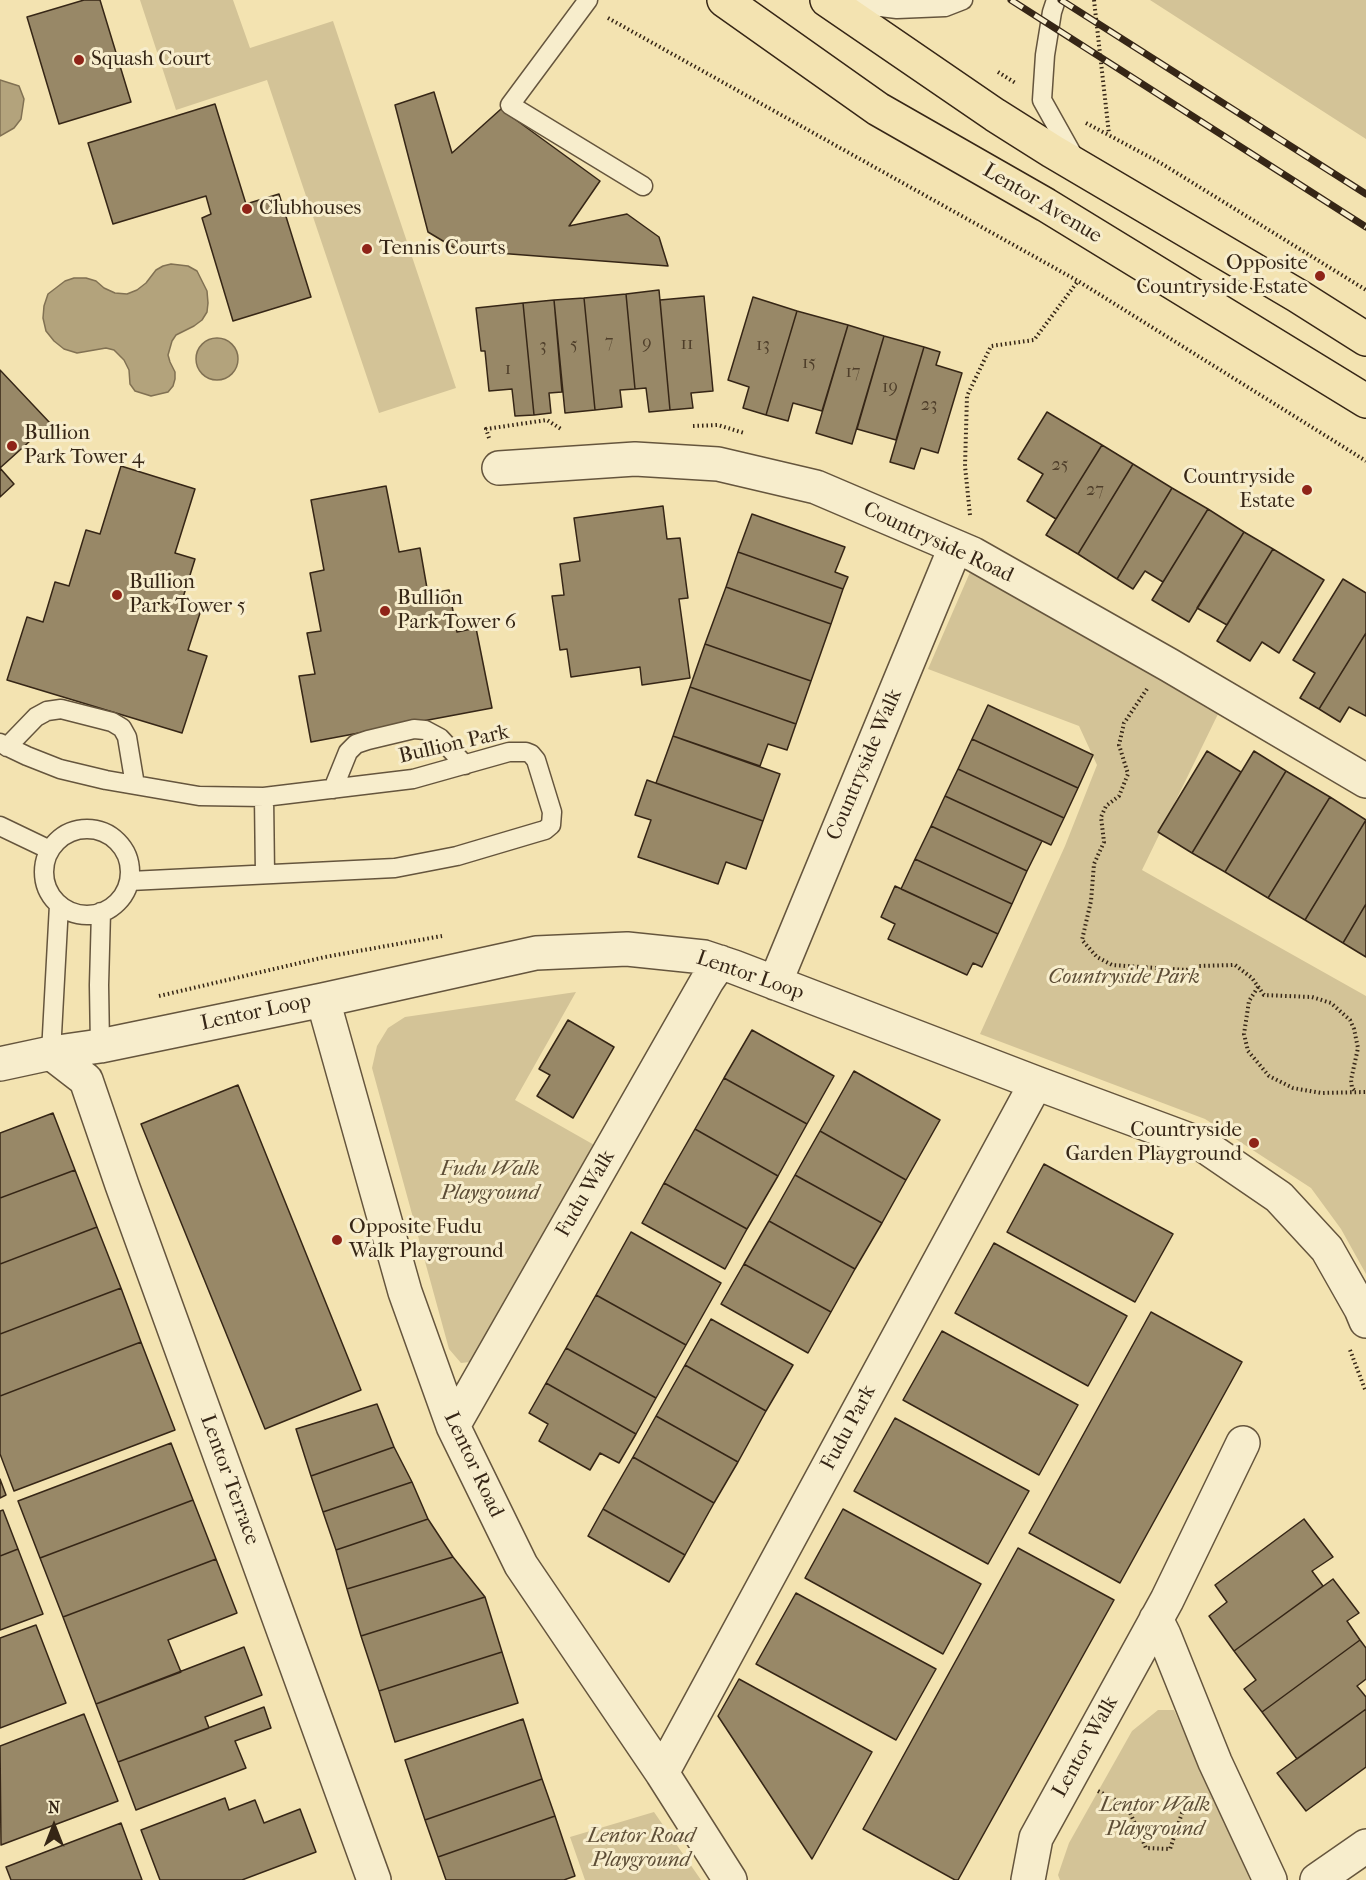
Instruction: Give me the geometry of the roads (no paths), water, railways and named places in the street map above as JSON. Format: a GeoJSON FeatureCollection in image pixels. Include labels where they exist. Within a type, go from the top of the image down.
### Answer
{"type":"FeatureCollection","features":[{"type":"Feature","properties":{"kind":"main road","name":"Lentor Avenue"},"geometry":{"type":"LineString","coordinates":[[724,0],[878,109],[1046,205],[1366,401]]}},
{"type":"Feature","properties":{"kind":"main road"},"geometry":{"type":"LineString","coordinates":[[828,1],[995,115],[1082,170],[1298,296],[1366,339]]}},
{"type":"Feature","properties":{"kind":"street","name":"Countryside Road"},"geometry":{"type":"LineString","coordinates":[[499,468],[635,459],[718,464],[816,487],[964,551],[1169,665],[1366,781]]}},
{"type":"Feature","properties":{"kind":"street","name":"Countryside Walk"},"geometry":{"type":"LineString","coordinates":[[775,983],[964,551]]}},
{"type":"Feature","properties":{"kind":"street","name":"Lentor Loop"},"geometry":{"type":"LineString","coordinates":[[0,1064],[323,1000],[536,953],[627,949],[704,957],[1203,1145],[1279,1197],[1327,1249],[1361,1309],[1357,1332]]}},
{"type":"Feature","properties":{"kind":"street","name":"Fudu Walk"},"geometry":{"type":"LineString","coordinates":[[453,1426],[720,962]]}},
{"type":"Feature","properties":{"kind":"street","name":"Lentor Road"},"geometry":{"type":"LineString","coordinates":[[323,1000],[405,1292],[453,1426],[521,1565],[662,1773],[730,1880]]}},
{"type":"Feature","properties":{"kind":"street"},"geometry":{"type":"LineString","coordinates":[[51,1053],[86,1080],[100,1046]]}},
{"type":"Feature","properties":{"kind":"street","name":"Lentor Terrace"},"geometry":{"type":"LineString","coordinates":[[86,1080],[130,1208],[374,1880]]}},
{"type":"Feature","properties":{"kind":"street","name":"Fudu Park"},"geometry":{"type":"LineString","coordinates":[[662,1773],[1036,1083]]}},
{"type":"Feature","properties":{"kind":"street","name":"Lentor Walk"},"geometry":{"type":"LineString","coordinates":[[1028,1880],[1036,1838],[1167,1600],[1243,1443]]}},
{"type":"Feature","properties":{"kind":"street"},"geometry":{"type":"LineString","coordinates":[[1156,1620],[1215,1762],[1270,1880]]}},
{"type":"Feature","properties":{"kind":"street"},"geometry":{"type":"LineString","coordinates":[[1317,1880],[1366,1846]]}},
{"type":"Feature","properties":{"kind":"lane"},"geometry":{"type":"LineString","coordinates":[[828,1],[897,9],[945,7],[963,0]]}},
{"type":"Feature","properties":{"kind":"lane"},"geometry":{"type":"LineString","coordinates":[[1056,0],[1047,44],[1042,100],[1082,170]]}},
{"type":"Feature","properties":{"kind":"lane"},"geometry":{"type":"LineString","coordinates":[[586,2],[510,105],[643,186]]}},
{"type":"Feature","properties":{"kind":"lane"},"geometry":{"type":"LineString","coordinates":[[4,745],[36,717],[47,711],[61,709],[112,722],[122,728],[127,737],[135,785]]}},
{"type":"Feature","properties":{"kind":"lane"},"geometry":{"type":"LineString","coordinates":[[333,789],[348,752],[356,744],[414,729],[425,730],[440,738],[465,765]]}},
{"type":"Feature","properties":{"kind":"lane","name":"Bullion Park"},"geometry":{"type":"LineString","coordinates":[[4,745],[60,769],[106,780],[199,796],[264,797],[413,779],[509,752],[520,751],[531,754],[536,760],[552,812],[551,825],[538,832],[457,856],[395,868],[130,880]]}},
{"type":"Feature","properties":{"kind":"lane"},"geometry":{"type":"LineString","coordinates":[[264,797],[265,874]]}},
{"type":"Feature","properties":{"kind":"lane"},"geometry":{"type":"LineString","coordinates":[[0,826],[50,850]]}},
{"type":"Feature","properties":{"kind":"lane"},"geometry":{"type":"LineString","coordinates":[[88,829],[102,832],[116,840],[125,852],[130,866],[130,880],[124,894],[114,905],[101,912],[86,915],[72,912],[59,905],[50,893],[45,879],[45,864],[50,850],[60,839],[73,832],[88,829]]}},
{"type":"Feature","properties":{"kind":"lane"},"geometry":{"type":"LineString","coordinates":[[51,1053],[59,905]]}},
{"type":"Feature","properties":{"kind":"lane"},"geometry":{"type":"LineString","coordinates":[[100,1046],[101,912]]}},
{"type":"Feature","properties":{"kind":"railway"},"geometry":{"type":"LineString","coordinates":[[1011,0],[1366,227]]}},
{"type":"Feature","properties":{"kind":"railway"},"geometry":{"type":"LineString","coordinates":[[1061,0],[1366,194]]}},
{"type":"Feature","properties":{"kind":"place","name":"Squash Court"},"geometry":{"type":"Point","coordinates":[79,60]}},
{"type":"Feature","properties":{"kind":"place","name":"Clubhouses"},"geometry":{"type":"Point","coordinates":[247,209]}},
{"type":"Feature","properties":{"kind":"place","name":"Tennis Courts"},"geometry":{"type":"Point","coordinates":[367,249]}},
{"type":"Feature","properties":{"kind":"place","name":"Opposite Countryside Estate"},"geometry":{"type":"Point","coordinates":[1320,276]}},
{"type":"Feature","properties":{"kind":"place","name":"Bullion Park Tower 4"},"geometry":{"type":"Point","coordinates":[12,446]}},
{"type":"Feature","properties":{"kind":"place","name":"Countryside Estate"},"geometry":{"type":"Point","coordinates":[1307,490]}},
{"type":"Feature","properties":{"kind":"place","name":"Bullion Park Tower 5"},"geometry":{"type":"Point","coordinates":[117,595]}},
{"type":"Feature","properties":{"kind":"place","name":"Bullion Park Tower 6"},"geometry":{"type":"Point","coordinates":[385,611]}},
{"type":"Feature","properties":{"kind":"place","name":"Countryside Garden Playground"},"geometry":{"type":"Point","coordinates":[1254,1143]}},
{"type":"Feature","properties":{"kind":"place","name":"Opposite Fudu Walk Playground"},"geometry":{"type":"Point","coordinates":[337,1240]}},
{"type":"Feature","properties":{"kind":"park label","name":"Countryside Park"},"geometry":{"type":"Point","coordinates":[1124,978]}},
{"type":"Feature","properties":{"kind":"park label","name":"Fudu Walk Playground"},"geometry":{"type":"Point","coordinates":[490,1182]}},
{"type":"Feature","properties":{"kind":"park label","name":"Lentor Walk Playground"},"geometry":{"type":"Point","coordinates":[1155,1818]}},
{"type":"Feature","properties":{"kind":"park label","name":"Lentor Road Playground"},"geometry":{"type":"Point","coordinates":[641,1849]}}]}
